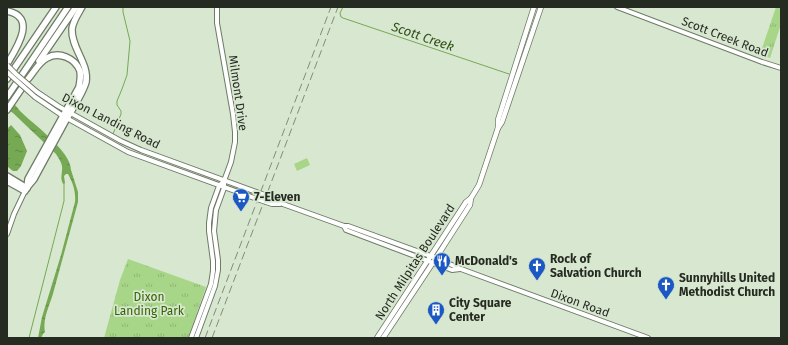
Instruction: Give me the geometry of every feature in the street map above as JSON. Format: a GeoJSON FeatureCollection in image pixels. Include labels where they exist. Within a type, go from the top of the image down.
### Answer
{"type":"FeatureCollection","features":[{"type":"Feature","properties":{"kind":"highway"},"geometry":{"type":"LineString","coordinates":[[7,79],[56,7]]}},
{"type":"Feature","properties":{"kind":"highway"},"geometry":{"type":"LineString","coordinates":[[9,95],[68,7]]}},
{"type":"Feature","properties":{"kind":"highway"},"geometry":{"type":"LineString","coordinates":[[7,110],[76,7]]}},
{"type":"Feature","properties":{"kind":"highway"},"geometry":{"type":"LineString","coordinates":[[26,189],[28,179],[46,153],[83,90],[86,77],[85,68],[72,33],[74,22],[82,7]]}},
{"type":"Feature","properties":{"kind":"highway"},"geometry":{"type":"LineString","coordinates":[[7,11],[14,13],[19,17],[23,30],[21,39],[7,65]]}},
{"type":"Feature","properties":{"kind":"highway"},"geometry":{"type":"LineString","coordinates":[[28,79],[48,57],[60,55],[73,61],[79,70],[80,81],[79,87],[67,115]]}},
{"type":"Feature","properties":{"kind":"highway"},"geometry":{"type":"LineString","coordinates":[[7,176],[26,189]]}},
{"type":"Feature","properties":{"kind":"highway"},"geometry":{"type":"LineString","coordinates":[[7,181],[26,189]]}},
{"type":"Feature","properties":{"kind":"main road","name":"Milmont Drive"},"geometry":{"type":"LineString","coordinates":[[196,338],[215,286],[218,260],[214,231],[214,217],[224,188],[224,181],[233,152],[235,132],[217,23],[217,7]]}},
{"type":"Feature","properties":{"kind":"main road"},"geometry":{"type":"LineString","coordinates":[[499,126],[505,106],[503,102],[534,7]]}},
{"type":"Feature","properties":{"kind":"main road"},"geometry":{"type":"LineString","coordinates":[[499,126],[502,122],[541,7]]}},
{"type":"Feature","properties":{"kind":"main road","name":"Scott Creek Road"},"geometry":{"type":"LineString","coordinates":[[617,7],[781,68]]}},
{"type":"Feature","properties":{"kind":"main road"},"geometry":{"type":"LineString","coordinates":[[522,63],[527,40],[524,38]]}},
{"type":"Feature","properties":{"kind":"main road","name":"Dixon Landing Road"},"geometry":{"type":"LineString","coordinates":[[7,65],[36,94]]}},
{"type":"Feature","properties":{"kind":"main road"},"geometry":{"type":"LineString","coordinates":[[503,102],[509,96],[516,73],[520,70]]}},
{"type":"Feature","properties":{"kind":"main road","name":"Dixon Landing Road"},"geometry":{"type":"LineString","coordinates":[[7,72],[67,115],[128,152],[224,188],[272,204],[283,204]]}},
{"type":"Feature","properties":{"kind":"main road","name":"Dixon Landing Road"},"geometry":{"type":"LineString","coordinates":[[67,115],[141,150],[268,196],[283,204],[344,226],[348,226],[432,259]]}},
{"type":"Feature","properties":{"kind":"main road","name":"North Milpitas Boulevard"},"geometry":{"type":"LineString","coordinates":[[383,338],[466,202],[471,198],[479,185],[499,126]]}},
{"type":"Feature","properties":{"kind":"main road","name":"Milmont Drive"},"geometry":{"type":"LineString","coordinates":[[191,338],[211,284],[213,261],[209,223],[219,186],[224,181]]}},
{"type":"Feature","properties":{"kind":"main road"},"geometry":{"type":"LineString","coordinates":[[7,234],[14,214],[26,189]]}},
{"type":"Feature","properties":{"kind":"main road","name":"North Milpitas Boulevard"},"geometry":{"type":"LineString","coordinates":[[377,338],[432,259]]}},
{"type":"Feature","properties":{"kind":"main road","name":"Dixon Road"},"geometry":{"type":"LineString","coordinates":[[432,259],[648,338]]}},
{"type":"Feature","properties":{"kind":"green space"},"geometry":{"type":"Polygon","coordinates":[[[776,7],[781,7],[781,24],[770,58],[760,54],[776,7]]]}},
{"type":"Feature","properties":{"kind":"green space"},"geometry":{"type":"Polygon","coordinates":[[[307,158],[310,165],[297,171],[294,164],[307,158]]]}},
{"type":"Feature","properties":{"kind":"green space","name":"Dixon Landing Park"},"geometry":{"type":"Polygon","coordinates":[[[128,259],[206,287],[188,338],[104,338],[120,280],[128,259]]]}},
{"type":"Feature","properties":{"kind":"water"},"geometry":{"type":"Polygon","coordinates":[[[7,97],[58,146],[65,155],[78,192],[78,202],[46,316],[44,327],[45,332],[41,338],[38,338],[42,317],[75,202],[75,191],[68,174],[64,176],[65,183],[63,184],[61,178],[62,166],[56,154],[7,109],[7,97]]]}},
{"type":"Feature","properties":{"kind":"water"},"geometry":{"type":"Polygon","coordinates":[[[11,125],[20,135],[27,151],[21,166],[17,171],[13,171],[7,164],[8,128],[11,125]]]}},
{"type":"Feature","properties":{"kind":"waterway"},"geometry":{"type":"LineString","coordinates":[[113,134],[121,114],[117,101],[127,75],[130,41],[123,7]]}},
{"type":"Feature","properties":{"kind":"waterway","name":"Scott Creek"},"geometry":{"type":"LineString","coordinates":[[343,7],[340,13],[341,17],[343,18],[509,74]]}},
{"type":"Feature","properties":{"kind":"waterway"},"geometry":{"type":"LineString","coordinates":[[29,338],[64,201],[64,183]]}},
{"type":"Feature","properties":{"kind":"railway"},"geometry":{"type":"LineString","coordinates":[[205,338],[331,7]]}},
{"type":"Feature","properties":{"kind":"railway"},"geometry":{"type":"LineString","coordinates":[[212,338],[338,7]]}},
{"type":"Feature","properties":{"kind":"place","name":"7-Eleven"},"geometry":{"type":"Point","coordinates":[241,212]}},
{"type":"Feature","properties":{"kind":"place","name":"McDonald's"},"geometry":{"type":"Point","coordinates":[442,276]}},
{"type":"Feature","properties":{"kind":"place","name":"Rock of Salvation Church"},"geometry":{"type":"Point","coordinates":[537,281]}},
{"type":"Feature","properties":{"kind":"place","name":"Sunnyhills United Methodist Church"},"geometry":{"type":"Point","coordinates":[666,300]}},
{"type":"Feature","properties":{"kind":"place","name":"City Square Center"},"geometry":{"type":"Point","coordinates":[436,325]}}]}
